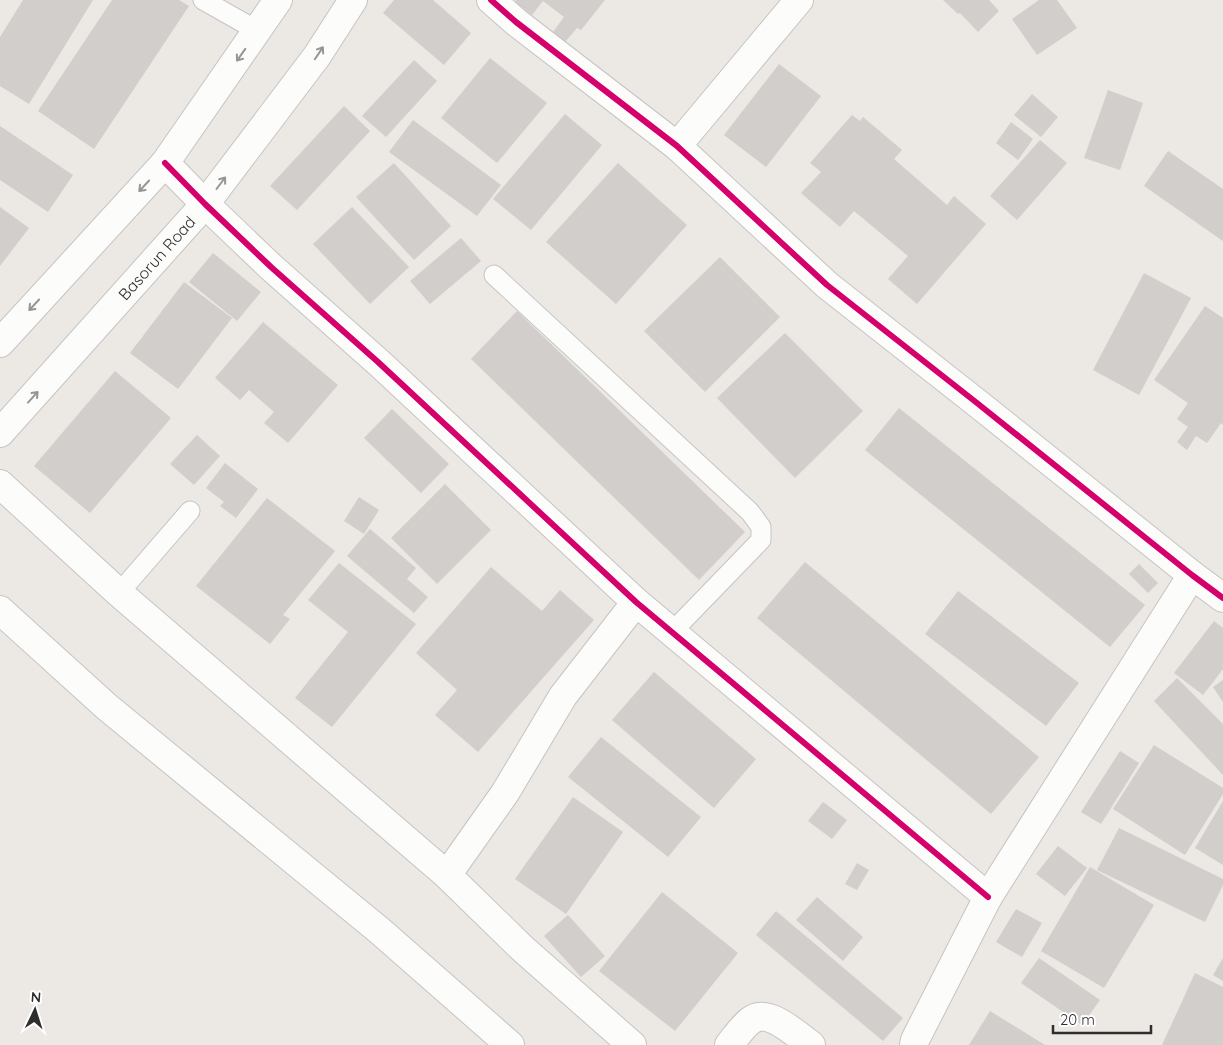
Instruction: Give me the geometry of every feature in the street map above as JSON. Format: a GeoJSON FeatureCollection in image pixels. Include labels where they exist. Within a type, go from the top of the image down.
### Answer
{"type":"FeatureCollection","features":[{"type":"Feature","properties":{"kind":"street"},"geometry":{"type":"LineString","coordinates":[[0,343],[165,163],[278,0]]}},
{"type":"Feature","properties":{"kind":"street","name":"Basorun Road"},"geometry":{"type":"LineString","coordinates":[[0,433],[205,204],[317,56],[353,0]]}},
{"type":"Feature","properties":{"kind":"street"},"geometry":{"type":"LineString","coordinates":[[491,0],[516,22],[677,146],[827,285],[1223,598]]}},
{"type":"Feature","properties":{"kind":"street"},"geometry":{"type":"LineString","coordinates":[[677,146],[799,0]]}},
{"type":"Feature","properties":{"kind":"street"},"geometry":{"type":"LineString","coordinates":[[165,163],[205,204],[636,602],[988,898]]}},
{"type":"Feature","properties":{"kind":"street"},"geometry":{"type":"LineString","coordinates":[[0,484],[119,593],[447,875],[523,950],[632,1045]]}},
{"type":"Feature","properties":{"kind":"street"},"geometry":{"type":"LineString","coordinates":[[914,1045],[914,1040],[988,898],[1192,575]]}},
{"type":"Feature","properties":{"kind":"street"},"geometry":{"type":"LineString","coordinates":[[447,875],[505,793],[563,696],[636,602]]}},
{"type":"Feature","properties":{"kind":"street"},"geometry":{"type":"LineString","coordinates":[[0,610],[107,707],[380,931],[510,1045]]}},
{"type":"Feature","properties":{"kind":"street"},"geometry":{"type":"LineString","coordinates":[[729,1045],[753,1019],[763,1016],[772,1018],[811,1045]]}},
{"type":"Feature","properties":{"kind":"lane"},"geometry":{"type":"LineString","coordinates":[[203,0],[258,31]]}},
{"type":"Feature","properties":{"kind":"lane"},"geometry":{"type":"LineString","coordinates":[[494,275],[750,512],[761,527],[762,540],[672,632]]}},
{"type":"Feature","properties":{"kind":"lane"},"geometry":{"type":"LineString","coordinates":[[119,593],[190,511]]}},
{"type":"Feature","properties":{"kind":"building"},"geometry":{"type":"Polygon","coordinates":[[[23,0],[93,0],[29,104],[0,86],[0,37],[23,0]]]}},
{"type":"Feature","properties":{"kind":"building"},"geometry":{"type":"Polygon","coordinates":[[[112,0],[179,0],[189,6],[94,149],[38,111],[112,0]]]}},
{"type":"Feature","properties":{"kind":"building"},"geometry":{"type":"Polygon","coordinates":[[[394,0],[433,0],[471,33],[444,65],[383,13],[394,0]]]}},
{"type":"Feature","properties":{"kind":"building"},"geometry":{"type":"Polygon","coordinates":[[[516,0],[605,0],[581,30],[577,28],[565,42],[553,32],[564,17],[543,1],[532,15],[515,2],[516,0]]]}},
{"type":"Feature","properties":{"kind":"building"},"geometry":{"type":"Polygon","coordinates":[[[943,0],[989,0],[999,11],[978,32],[960,13],[958,14],[943,0]]]}},
{"type":"Feature","properties":{"kind":"building"},"geometry":{"type":"Polygon","coordinates":[[[1039,0],[1057,0],[1077,28],[1037,55],[1012,19],[1039,0]]]}},
{"type":"Feature","properties":{"kind":"building"},"geometry":{"type":"Polygon","coordinates":[[[490,58],[547,103],[497,163],[441,118],[490,58]]]}},
{"type":"Feature","properties":{"kind":"building"},"geometry":{"type":"Polygon","coordinates":[[[414,60],[437,81],[386,137],[362,116],[414,60]]]}},
{"type":"Feature","properties":{"kind":"building"},"geometry":{"type":"Polygon","coordinates":[[[779,64],[821,96],[766,167],[724,135],[779,64]]]}},
{"type":"Feature","properties":{"kind":"building"},"geometry":{"type":"Polygon","coordinates":[[[1108,90],[1143,103],[1120,170],[1084,158],[1108,90]]]}},
{"type":"Feature","properties":{"kind":"building"},"geometry":{"type":"Polygon","coordinates":[[[1032,94],[1058,117],[1041,137],[1014,115],[1032,94]]]}},
{"type":"Feature","properties":{"kind":"building"},"geometry":{"type":"Polygon","coordinates":[[[344,106],[370,131],[297,210],[270,186],[344,106]]]}},
{"type":"Feature","properties":{"kind":"building"},"geometry":{"type":"Polygon","coordinates":[[[565,114],[602,145],[531,230],[493,199],[565,114]]]}},
{"type":"Feature","properties":{"kind":"building"},"geometry":{"type":"Polygon","coordinates":[[[852,115],[860,121],[863,117],[902,150],[894,159],[947,205],[954,196],[986,224],[917,304],[888,279],[908,256],[854,211],[840,227],[801,193],[821,172],[810,163],[852,115]]]}},
{"type":"Feature","properties":{"kind":"building"},"geometry":{"type":"Polygon","coordinates":[[[413,120],[501,185],[477,216],[389,152],[413,120]]]}},
{"type":"Feature","properties":{"kind":"building"},"geometry":{"type":"Polygon","coordinates":[[[1011,122],[1033,139],[1018,160],[996,143],[1011,122]]]}},
{"type":"Feature","properties":{"kind":"building"},"geometry":{"type":"Polygon","coordinates":[[[0,126],[73,175],[48,212],[0,180],[0,126]]]}},
{"type":"Feature","properties":{"kind":"building"},"geometry":{"type":"Polygon","coordinates":[[[1040,140],[1067,163],[1017,220],[990,196],[1040,140]]]}},
{"type":"Feature","properties":{"kind":"building"},"geometry":{"type":"Polygon","coordinates":[[[1168,151],[1223,189],[1223,241],[1144,186],[1168,151]]]}},
{"type":"Feature","properties":{"kind":"building"},"geometry":{"type":"Polygon","coordinates":[[[394,163],[451,226],[414,260],[356,197],[394,163]]]}},
{"type":"Feature","properties":{"kind":"building"},"geometry":{"type":"Polygon","coordinates":[[[618,163],[687,225],[616,304],[546,242],[618,163]]]}},
{"type":"Feature","properties":{"kind":"building"},"geometry":{"type":"Polygon","coordinates":[[[0,207],[29,228],[0,266],[0,207]]]}},
{"type":"Feature","properties":{"kind":"building"},"geometry":{"type":"Polygon","coordinates":[[[352,207],[409,267],[370,304],[313,244],[352,207]]]}},
{"type":"Feature","properties":{"kind":"building"},"geometry":{"type":"Polygon","coordinates":[[[461,238],[481,261],[430,304],[410,281],[461,238]]]}},
{"type":"Feature","properties":{"kind":"building"},"geometry":{"type":"Polygon","coordinates":[[[213,253],[261,292],[237,321],[189,282],[213,253]]]}},
{"type":"Feature","properties":{"kind":"building"},"geometry":{"type":"Polygon","coordinates":[[[720,257],[780,317],[705,392],[644,331],[720,257]]]}},
{"type":"Feature","properties":{"kind":"building"},"geometry":{"type":"Polygon","coordinates":[[[1144,273],[1191,298],[1139,395],[1093,370],[1144,273]]]}},
{"type":"Feature","properties":{"kind":"building"},"geometry":{"type":"Polygon","coordinates":[[[184,282],[232,318],[178,389],[130,353],[184,282]]]}},
{"type":"Feature","properties":{"kind":"building"},"geometry":{"type":"Polygon","coordinates":[[[1205,306],[1223,318],[1223,425],[1221,423],[1207,443],[1196,436],[1187,450],[1177,442],[1188,427],[1177,419],[1188,403],[1154,380],[1205,306]]]}},
{"type":"Feature","properties":{"kind":"building"},"geometry":{"type":"Polygon","coordinates":[[[517,311],[745,532],[699,580],[471,359],[517,311]]]}},
{"type":"Feature","properties":{"kind":"building"},"geometry":{"type":"Polygon","coordinates":[[[263,322],[338,385],[288,443],[264,423],[274,412],[249,390],[240,400],[215,378],[263,322]]]}},
{"type":"Feature","properties":{"kind":"building"},"geometry":{"type":"Polygon","coordinates":[[[785,333],[863,411],[795,478],[717,398],[785,333]]]}},
{"type":"Feature","properties":{"kind":"building"},"geometry":{"type":"Polygon","coordinates":[[[115,371],[171,418],[90,513],[34,466],[115,371]]]}},
{"type":"Feature","properties":{"kind":"building"},"geometry":{"type":"Polygon","coordinates":[[[899,408],[1145,605],[1110,647],[865,450],[899,408]]]}},
{"type":"Feature","properties":{"kind":"building"},"geometry":{"type":"Polygon","coordinates":[[[392,409],[449,464],[421,493],[364,438],[392,409]]]}},
{"type":"Feature","properties":{"kind":"building"},"geometry":{"type":"Polygon","coordinates":[[[197,435],[220,456],[194,485],[170,464],[197,435]]]}},
{"type":"Feature","properties":{"kind":"building"},"geometry":{"type":"Polygon","coordinates":[[[225,463],[258,489],[236,518],[220,506],[224,502],[206,488],[225,463]]]}},
{"type":"Feature","properties":{"kind":"building"},"geometry":{"type":"Polygon","coordinates":[[[445,484],[491,530],[437,584],[391,538],[445,484]]]}},
{"type":"Feature","properties":{"kind":"building"},"geometry":{"type":"Polygon","coordinates":[[[359,497],[379,510],[364,534],[344,521],[359,497]]]}},
{"type":"Feature","properties":{"kind":"building"},"geometry":{"type":"Polygon","coordinates":[[[267,498],[335,551],[283,615],[290,619],[270,644],[196,586],[267,498]]]}},
{"type":"Feature","properties":{"kind":"building"},"geometry":{"type":"Polygon","coordinates":[[[370,529],[416,568],[407,579],[428,597],[414,613],[347,556],[370,529]]]}},
{"type":"Feature","properties":{"kind":"building"},"geometry":{"type":"Polygon","coordinates":[[[805,562],[1039,757],[991,814],[757,618],[805,562]]]}},
{"type":"Feature","properties":{"kind":"building"},"geometry":{"type":"Polygon","coordinates":[[[339,563],[416,624],[332,727],[295,698],[348,632],[308,600],[339,563]]]}},
{"type":"Feature","properties":{"kind":"building"},"geometry":{"type":"Polygon","coordinates":[[[1139,564],[1158,583],[1148,593],[1129,574],[1139,564]]]}},
{"type":"Feature","properties":{"kind":"building"},"geometry":{"type":"Polygon","coordinates":[[[491,567],[542,611],[560,590],[594,620],[478,752],[435,715],[457,690],[416,653],[491,567]]]}},
{"type":"Feature","properties":{"kind":"building"},"geometry":{"type":"Polygon","coordinates":[[[958,591],[1079,683],[1046,726],[925,634],[958,591]]]}},
{"type":"Feature","properties":{"kind":"building"},"geometry":{"type":"Polygon","coordinates":[[[1214,621],[1223,628],[1223,669],[1203,695],[1174,673],[1214,621]]]}},
{"type":"Feature","properties":{"kind":"building"},"geometry":{"type":"Polygon","coordinates":[[[654,672],[756,759],[714,808],[612,720],[654,672]]]}},
{"type":"Feature","properties":{"kind":"building"},"geometry":{"type":"Polygon","coordinates":[[[1177,678],[1223,724],[1223,775],[1154,701],[1177,678]]]}},
{"type":"Feature","properties":{"kind":"building"},"geometry":{"type":"Polygon","coordinates":[[[1223,680],[1223,702],[1213,687],[1223,680]]]}},
{"type":"Feature","properties":{"kind":"building"},"geometry":{"type":"Polygon","coordinates":[[[601,737],[701,817],[668,857],[568,777],[601,737]]]}},
{"type":"Feature","properties":{"kind":"building"},"geometry":{"type":"Polygon","coordinates":[[[1154,745],[1223,788],[1223,794],[1185,855],[1113,809],[1154,745]]]}},
{"type":"Feature","properties":{"kind":"building"},"geometry":{"type":"Polygon","coordinates":[[[1120,751],[1139,763],[1101,824],[1081,812],[1120,751]]]}},
{"type":"Feature","properties":{"kind":"building"},"geometry":{"type":"Polygon","coordinates":[[[573,797],[623,832],[566,914],[515,879],[573,797]]]}},
{"type":"Feature","properties":{"kind":"building"},"geometry":{"type":"Polygon","coordinates":[[[1223,801],[1223,865],[1195,848],[1223,801]]]}},
{"type":"Feature","properties":{"kind":"building"},"geometry":{"type":"Polygon","coordinates":[[[823,802],[847,820],[832,839],[808,821],[823,802]]]}},
{"type":"Feature","properties":{"kind":"building"},"geometry":{"type":"Polygon","coordinates":[[[1119,828],[1223,879],[1223,885],[1205,922],[1097,870],[1119,828]]]}},
{"type":"Feature","properties":{"kind":"building"},"geometry":{"type":"Polygon","coordinates":[[[1058,846],[1087,868],[1065,896],[1036,874],[1058,846]]]}},
{"type":"Feature","properties":{"kind":"building"},"geometry":{"type":"Polygon","coordinates":[[[857,863],[869,870],[857,890],[845,884],[857,863]]]}},
{"type":"Feature","properties":{"kind":"building"},"geometry":{"type":"Polygon","coordinates":[[[1090,867],[1154,905],[1104,988],[1041,951],[1090,867]]]}},
{"type":"Feature","properties":{"kind":"building"},"geometry":{"type":"Polygon","coordinates":[[[662,892],[738,953],[675,1031],[599,971],[662,892]]]}},
{"type":"Feature","properties":{"kind":"building"},"geometry":{"type":"Polygon","coordinates":[[[817,897],[863,937],[843,961],[796,920],[817,897]]]}},
{"type":"Feature","properties":{"kind":"building"},"geometry":{"type":"Polygon","coordinates":[[[1016,909],[1042,923],[1022,957],[996,942],[1016,909]]]}},
{"type":"Feature","properties":{"kind":"building"},"geometry":{"type":"Polygon","coordinates":[[[776,911],[903,1018],[883,1041],[756,935],[776,911]]]}},
{"type":"Feature","properties":{"kind":"building"},"geometry":{"type":"Polygon","coordinates":[[[568,915],[605,956],[581,977],[544,936],[568,915]]]}},
{"type":"Feature","properties":{"kind":"building"},"geometry":{"type":"Polygon","coordinates":[[[1039,958],[1100,1000],[1082,1025],[1021,983],[1039,958]]]}},
{"type":"Feature","properties":{"kind":"building"},"geometry":{"type":"Polygon","coordinates":[[[1223,958],[1223,981],[1213,975],[1223,958]]]}},
{"type":"Feature","properties":{"kind":"building"},"geometry":{"type":"Polygon","coordinates":[[[1195,973],[1223,987],[1223,1045],[1162,1045],[1195,973]]]}},
{"type":"Feature","properties":{"kind":"building"},"geometry":{"type":"Polygon","coordinates":[[[990,1011],[1045,1045],[969,1045],[990,1011]]]}},
{"type":"Feature","properties":{"kind":"cycle path"},"geometry":{"type":"LineString","coordinates":[[491,0],[516,22],[677,146],[827,285],[1223,598]]}},
{"type":"Feature","properties":{"kind":"cycle path"},"geometry":{"type":"LineString","coordinates":[[165,163],[271,267],[378,362],[636,602],[988,897]]}}]}
